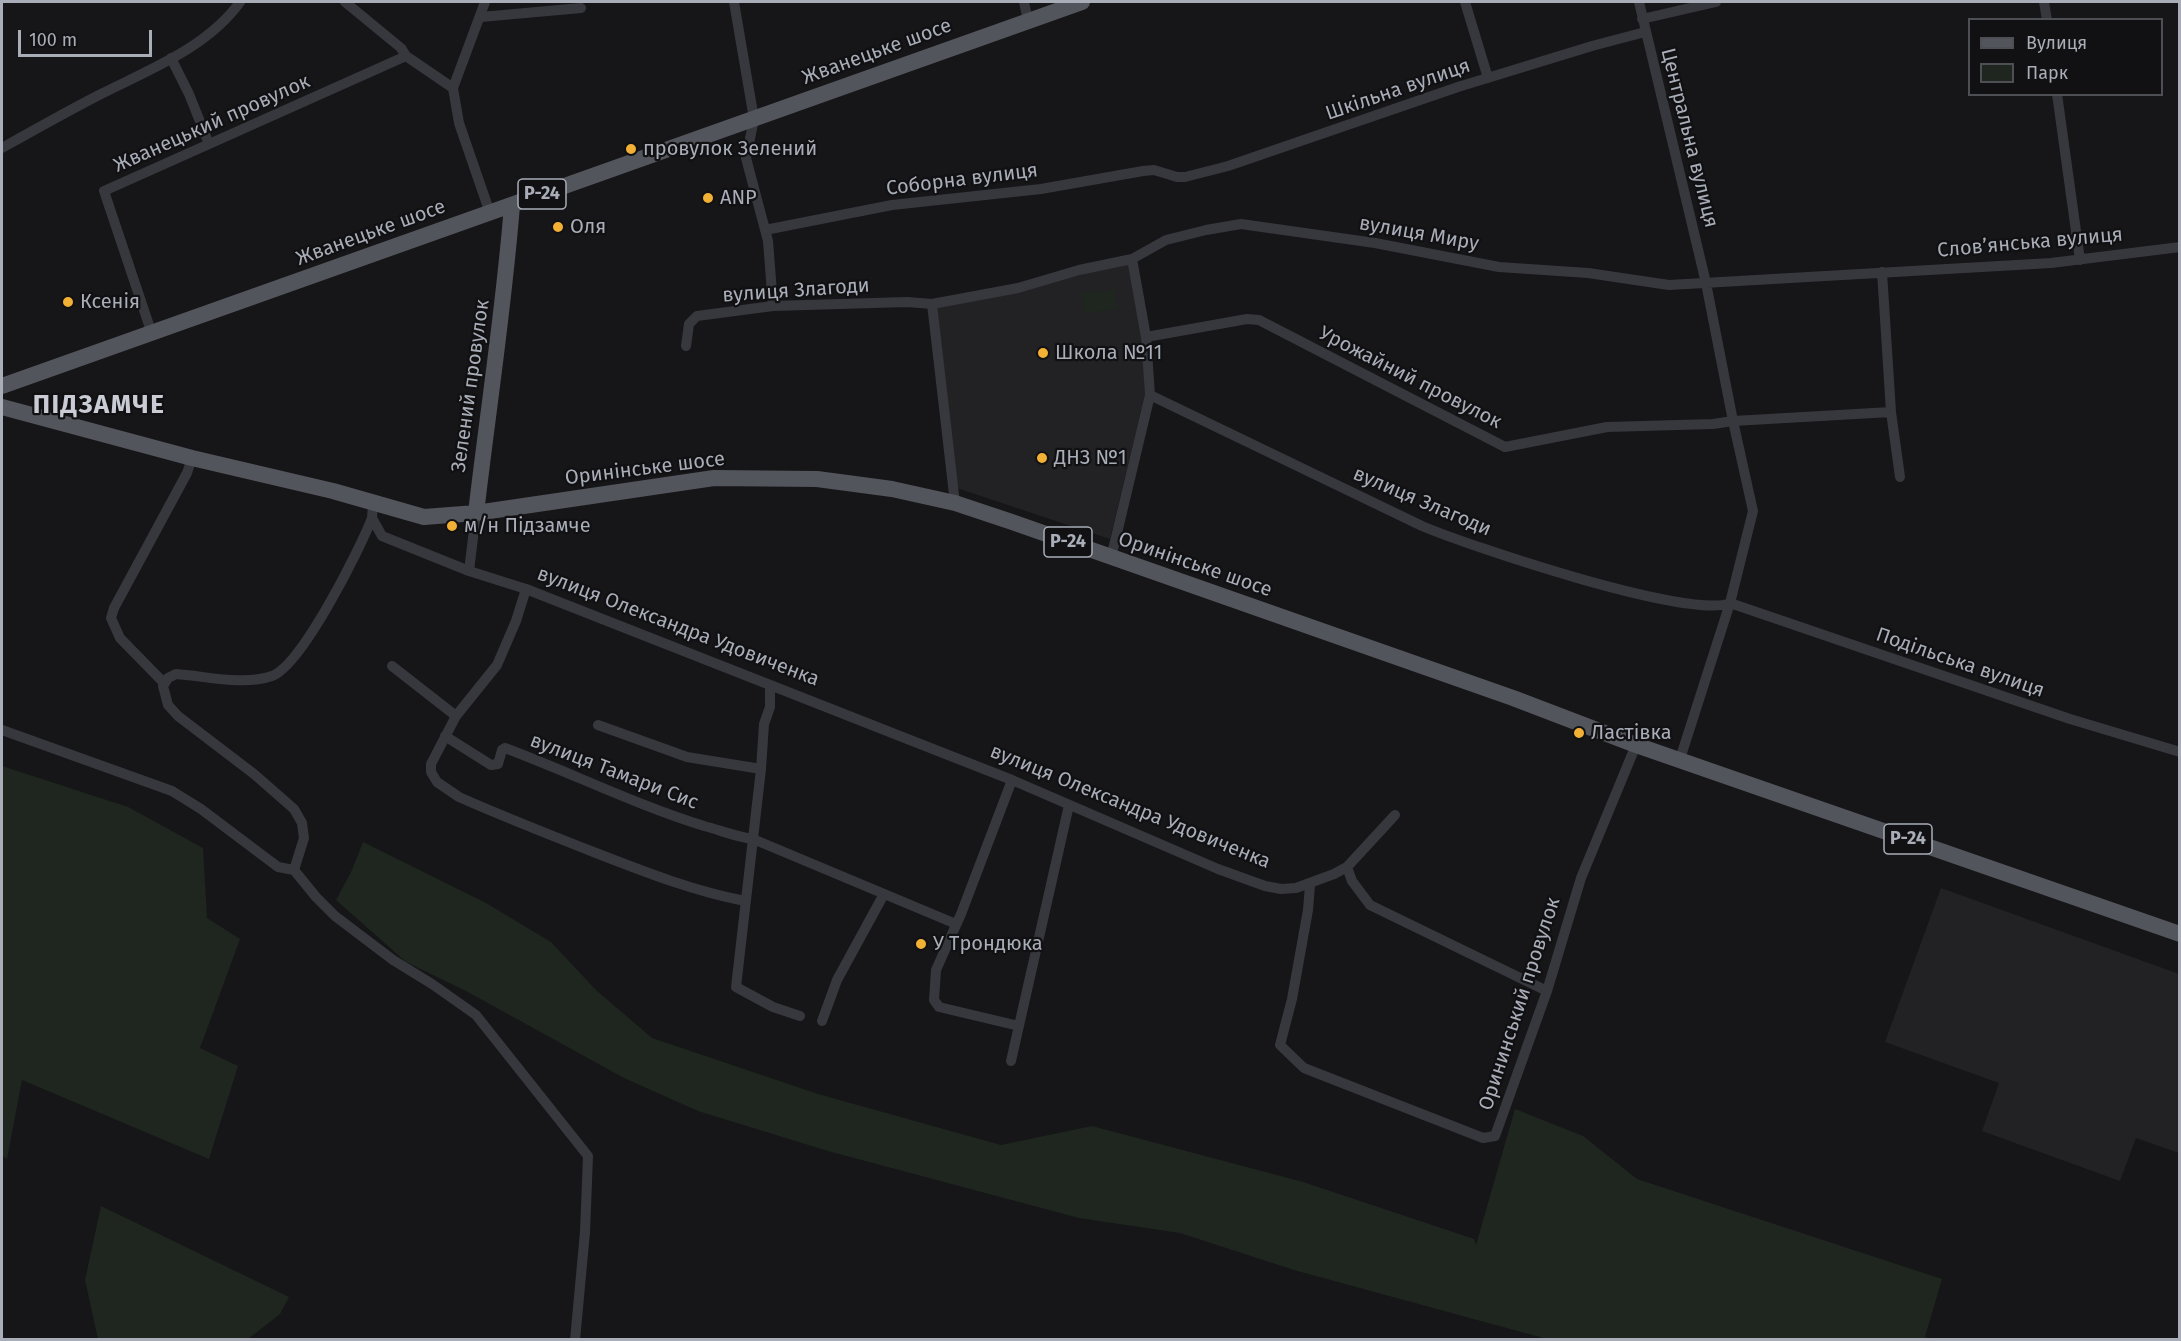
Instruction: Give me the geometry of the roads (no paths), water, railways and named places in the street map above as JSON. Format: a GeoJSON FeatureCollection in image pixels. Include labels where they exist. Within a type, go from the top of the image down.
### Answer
{"type":"FeatureCollection","features":[{"type":"Feature","properties":{"kind":"main road","name":"Жванецьке шосе"},"geometry":{"type":"LineString","coordinates":[[2,386],[1082,2]]}},
{"type":"Feature","properties":{"kind":"main road","name":"Зелений провулок"},"geometry":{"type":"LineString","coordinates":[[476,513],[506,286],[512,205]]}},
{"type":"Feature","properties":{"kind":"main road","name":"Р-24"},"geometry":{"type":"LineString","coordinates":[[2,407],[192,458],[333,491],[373,511]]}},
{"type":"Feature","properties":{"kind":"main road","name":"Оринінське шосе"},"geometry":{"type":"LineString","coordinates":[[373,511],[424,518],[476,513],[714,478],[817,478],[891,489],[955,503],[1012,522],[1513,698],[1636,745]]}},
{"type":"Feature","properties":{"kind":"main road","name":"Р-24"},"geometry":{"type":"LineString","coordinates":[[1636,745],[2180,934]]}},
{"type":"Feature","properties":{"kind":"street"},"geometry":{"type":"LineString","coordinates":[[2,148],[59,115],[171,58],[204,37],[229,16],[240,2]]}},
{"type":"Feature","properties":{"kind":"street"},"geometry":{"type":"LineString","coordinates":[[345,2],[401,48],[406,56],[453,88]]}},
{"type":"Feature","properties":{"kind":"street"},"geometry":{"type":"LineString","coordinates":[[485,2],[453,88],[459,123],[490,213]]}},
{"type":"Feature","properties":{"kind":"street"},"geometry":{"type":"LineString","coordinates":[[734,2],[754,118],[746,158],[770,251],[773,306]]}},
{"type":"Feature","properties":{"kind":"street"},"geometry":{"type":"LineString","coordinates":[[1024,2],[1028,21]]}},
{"type":"Feature","properties":{"kind":"street"},"geometry":{"type":"LineString","coordinates":[[1465,2],[1488,78]]}},
{"type":"Feature","properties":{"kind":"street","name":"Центральна вулиця"},"geometry":{"type":"LineString","coordinates":[[1639,2],[1706,283],[1753,510],[1730,603],[1680,759]]}},
{"type":"Feature","properties":{"kind":"street"},"geometry":{"type":"LineString","coordinates":[[1642,19],[1716,2]]}},
{"type":"Feature","properties":{"kind":"street"},"geometry":{"type":"LineString","coordinates":[[2044,2],[2047,18]]}},
{"type":"Feature","properties":{"kind":"street"},"geometry":{"type":"LineString","coordinates":[[481,17],[581,8]]}},
{"type":"Feature","properties":{"kind":"street","name":"Шкільна вулиця"},"geometry":{"type":"LineString","coordinates":[[1163,172],[1185,177],[1228,166],[1488,78],[1645,32]]}},
{"type":"Feature","properties":{"kind":"street","name":"Жванецький провулок"},"geometry":{"type":"LineString","coordinates":[[152,334],[104,191],[406,56]]}},
{"type":"Feature","properties":{"kind":"street"},"geometry":{"type":"LineString","coordinates":[[171,58],[189,94],[209,144]]}},
{"type":"Feature","properties":{"kind":"street"},"geometry":{"type":"LineString","coordinates":[[2057,96],[2080,260]]}},
{"type":"Feature","properties":{"kind":"street","name":"Соборна вулиця"},"geometry":{"type":"LineString","coordinates":[[765,230],[892,205],[1041,189],[1143,171],[1163,172]]}},
{"type":"Feature","properties":{"kind":"street","name":"вулиця Миру"},"geometry":{"type":"LineString","coordinates":[[1132,259],[1166,240],[1223,227],[1253,225],[1375,243],[1507,268],[1588,273],[1659,284],[1706,283]]}},
{"type":"Feature","properties":{"kind":"street","name":"Словʼянська вулиця"},"geometry":{"type":"LineString","coordinates":[[1706,283],[2080,260],[2180,247]]}},
{"type":"Feature","properties":{"kind":"street"},"geometry":{"type":"LineString","coordinates":[[1111,558],[1150,395],[1146,337],[1132,259]]}},
{"type":"Feature","properties":{"kind":"street","name":"вулиця Злагоди"},"geometry":{"type":"LineString","coordinates":[[686,346],[689,324],[694,318],[773,306],[907,302],[932,304],[1018,288],[1068,273],[1132,259]]}},
{"type":"Feature","properties":{"kind":"street"},"geometry":{"type":"LineString","coordinates":[[1882,272],[1891,412],[1900,477]]}},
{"type":"Feature","properties":{"kind":"street"},"geometry":{"type":"LineString","coordinates":[[932,304],[955,503]]}},
{"type":"Feature","properties":{"kind":"street","name":"Урожайний провулок"},"geometry":{"type":"LineString","coordinates":[[1146,337],[1246,319],[1259,320],[1505,447],[1607,427],[1713,424],[1733,421]]}},
{"type":"Feature","properties":{"kind":"street","name":"вулиця Злагоди"},"geometry":{"type":"LineString","coordinates":[[1150,395],[1440,534],[1610,587],[1714,607],[1730,603]]}},
{"type":"Feature","properties":{"kind":"street"},"geometry":{"type":"LineString","coordinates":[[1733,421],[1891,412]]}},
{"type":"Feature","properties":{"kind":"street"},"geometry":{"type":"LineString","coordinates":[[164,683],[120,638],[111,618],[114,608],[187,473],[192,458]]}},
{"type":"Feature","properties":{"kind":"street"},"geometry":{"type":"LineString","coordinates":[[294,870],[301,854],[304,838],[299,816],[286,800],[178,716],[165,698],[164,683],[176,674],[240,679],[264,678],[282,670],[316,626],[333,599],[373,511]]}},
{"type":"Feature","properties":{"kind":"street","name":"вулиця Олександра Удовиченка"},"geometry":{"type":"LineString","coordinates":[[373,511],[382,536],[469,571],[526,589],[1012,780],[1218,869],[1265,886],[1281,889],[1310,885],[1347,867],[1395,815]]}},
{"type":"Feature","properties":{"kind":"street","name":"Зелений провулок"},"geometry":{"type":"LineString","coordinates":[[469,571],[476,513]]}},
{"type":"Feature","properties":{"kind":"street"},"geometry":{"type":"LineString","coordinates":[[526,589],[516,621],[497,665],[456,716],[430,769],[433,777],[445,789],[507,818],[653,876],[710,894],[745,901]]}},
{"type":"Feature","properties":{"kind":"street","name":"Подільська вулиця"},"geometry":{"type":"LineString","coordinates":[[1730,603],[2070,719],[2180,752]]}},
{"type":"Feature","properties":{"kind":"street"},"geometry":{"type":"LineString","coordinates":[[392,666],[456,716]]}},
{"type":"Feature","properties":{"kind":"street"},"geometry":{"type":"LineString","coordinates":[[770,686],[770,707],[764,724],[736,987],[773,1007],[800,1016]]}},
{"type":"Feature","properties":{"kind":"street","name":"вулиця Тамари Сис"},"geometry":{"type":"LineString","coordinates":[[598,725],[687,757],[761,769]]}},
{"type":"Feature","properties":{"kind":"street"},"geometry":{"type":"LineString","coordinates":[[2,730],[172,791],[201,809],[278,867],[294,870],[335,916],[393,960],[476,1015],[588,1156],[585,1232],[575,1340]]}},
{"type":"Feature","properties":{"kind":"street","name":"вулиця Тамари Сис"},"geometry":{"type":"LineString","coordinates":[[445,736],[491,765],[498,764],[502,750],[505,748],[660,811],[753,839]]}},
{"type":"Feature","properties":{"kind":"street","name":"Орининський провулок"},"geometry":{"type":"LineString","coordinates":[[1310,885],[1308,910],[1292,999],[1280,1045],[1304,1068],[1483,1138],[1495,1136],[1547,992],[1581,878],[1636,745]]}},
{"type":"Feature","properties":{"kind":"street"},"geometry":{"type":"LineString","coordinates":[[1012,780],[936,970],[934,1003],[939,1007],[1019,1026]]}},
{"type":"Feature","properties":{"kind":"street"},"geometry":{"type":"LineString","coordinates":[[1011,1061],[1069,805]]}},
{"type":"Feature","properties":{"kind":"street"},"geometry":{"type":"LineString","coordinates":[[753,839],[956,924]]}},
{"type":"Feature","properties":{"kind":"street"},"geometry":{"type":"LineString","coordinates":[[1347,867],[1352,880],[1364,898],[1376,908],[1547,992]]}},
{"type":"Feature","properties":{"kind":"street"},"geometry":{"type":"LineString","coordinates":[[822,1021],[837,980],[884,894]]}},
{"type":"Feature","properties":{"kind":"place","name":"провулок Зелений"},"geometry":{"type":"Point","coordinates":[631,149]}},
{"type":"Feature","properties":{"kind":"place","name":"ANP"},"geometry":{"type":"Point","coordinates":[708,198]}},
{"type":"Feature","properties":{"kind":"place","name":"Оля"},"geometry":{"type":"Point","coordinates":[558,227]}},
{"type":"Feature","properties":{"kind":"place","name":"Ксенія"},"geometry":{"type":"Point","coordinates":[68,302]}},
{"type":"Feature","properties":{"kind":"place","name":"Школа №11"},"geometry":{"type":"Point","coordinates":[1043,353]}},
{"type":"Feature","properties":{"kind":"place","name":"ДНЗ №1"},"geometry":{"type":"Point","coordinates":[1042,458]}},
{"type":"Feature","properties":{"kind":"place","name":"м/н Підзамче"},"geometry":{"type":"Point","coordinates":[452,526]}},
{"type":"Feature","properties":{"kind":"place","name":"Ластівка"},"geometry":{"type":"Point","coordinates":[1579,733]}},
{"type":"Feature","properties":{"kind":"place","name":"У Трондюка"},"geometry":{"type":"Point","coordinates":[921,944]}},
{"type":"Feature","properties":{"kind":"district","name":"ПІДЗАМЧЕ"},"geometry":{"type":"Point","coordinates":[99,406]}}]}
